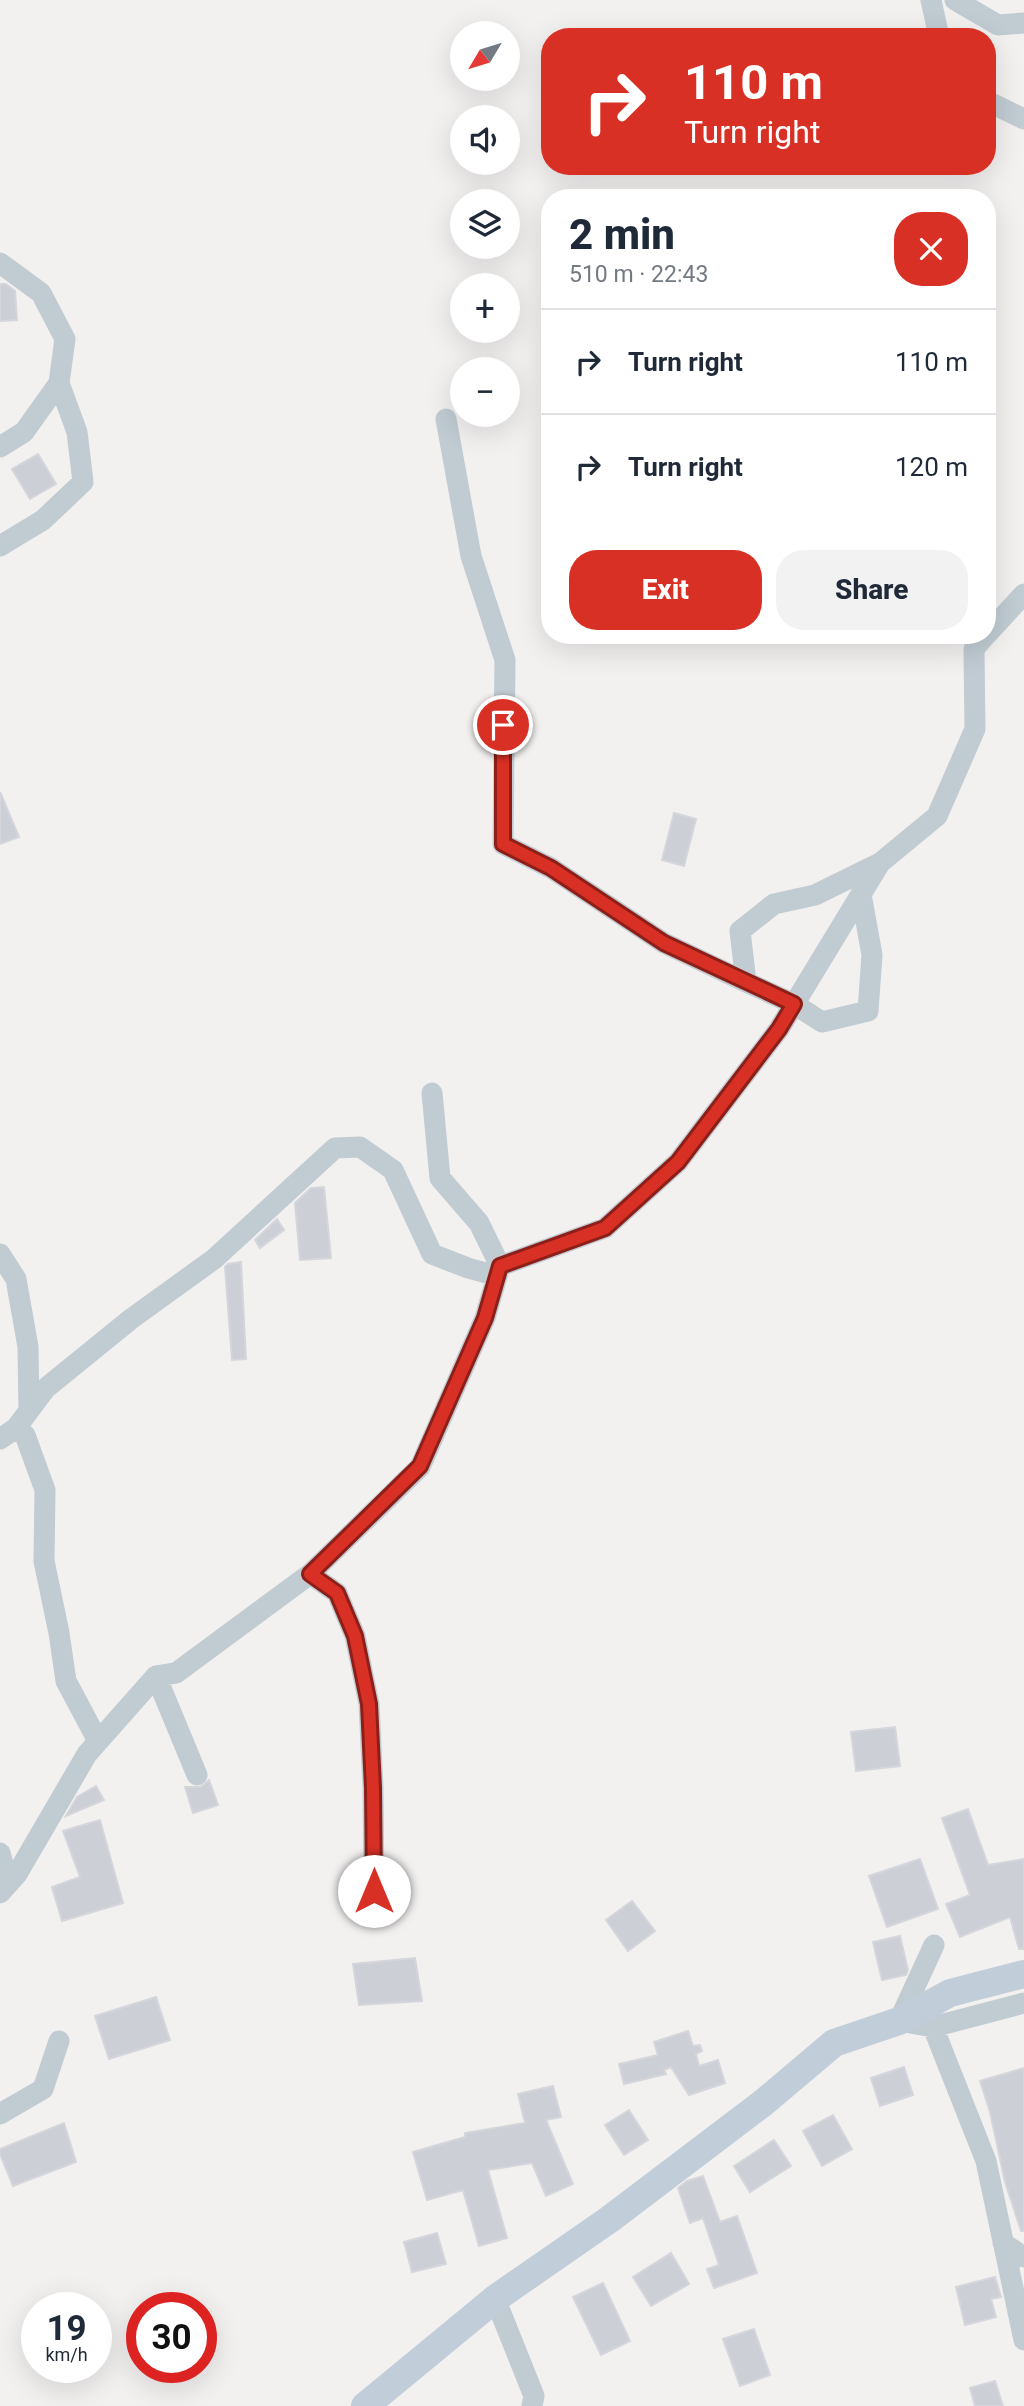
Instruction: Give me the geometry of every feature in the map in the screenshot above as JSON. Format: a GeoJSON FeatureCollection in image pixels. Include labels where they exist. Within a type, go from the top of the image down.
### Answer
{"type":"FeatureCollection","features":[{"type":"Feature","properties":{"kind":"street"},"geometry":{"type":"LineString","coordinates":[[931,0],[937,28]]}},
{"type":"Feature","properties":{"kind":"street"},"geometry":{"type":"LineString","coordinates":[[956,0],[998,25],[1024,23]]}},
{"type":"Feature","properties":{"kind":"street"},"geometry":{"type":"LineString","coordinates":[[996,105],[1024,119]]}},
{"type":"Feature","properties":{"kind":"street"},"geometry":{"type":"LineString","coordinates":[[0,263],[41,293],[65,339],[60,383],[77,432],[83,482],[43,520],[0,546]]}},
{"type":"Feature","properties":{"kind":"street"},"geometry":{"type":"LineString","coordinates":[[0,447],[24,432],[60,383]]}},
{"type":"Feature","properties":{"kind":"street"},"geometry":{"type":"LineString","coordinates":[[446,419],[471,556],[505,660],[503,844],[551,868],[664,943],[794,1004],[822,1022],[868,1011],[872,955],[861,894]]}},
{"type":"Feature","properties":{"kind":"street"},"geometry":{"type":"LineString","coordinates":[[996,625],[1024,593]]}},
{"type":"Feature","properties":{"kind":"street"},"geometry":{"type":"LineString","coordinates":[[746,982],[740,931],[774,904],[815,895],[880,863],[937,816],[975,729],[974,649],[979,644]]}},
{"type":"Feature","properties":{"kind":"street"},"geometry":{"type":"LineString","coordinates":[[8,1434],[46,1388],[131,1319],[214,1259],[335,1148],[360,1147],[393,1170],[432,1254],[468,1268],[499,1271],[605,1228],[678,1162],[779,1029],[880,863]]}},
{"type":"Feature","properties":{"kind":"street"},"geometry":{"type":"LineString","coordinates":[[4,1888],[17,1874],[87,1754],[156,1676],[176,1673],[310,1574],[420,1466],[485,1318],[499,1271],[479,1223],[440,1178],[432,1093]]}},
{"type":"Feature","properties":{"kind":"street"},"geometry":{"type":"LineString","coordinates":[[0,1254],[16,1279],[28,1347],[29,1410]]}},
{"type":"Feature","properties":{"kind":"street"},"geometry":{"type":"LineString","coordinates":[[8,1434],[25,1435],[45,1490],[44,1561],[66,1681],[98,1741]]}},
{"type":"Feature","properties":{"kind":"street"},"geometry":{"type":"LineString","coordinates":[[310,1574],[337,1593],[355,1636],[369,1704],[374,1891]]}},
{"type":"Feature","properties":{"kind":"street"},"geometry":{"type":"LineString","coordinates":[[156,1676],[197,1775]]}},
{"type":"Feature","properties":{"kind":"street"},"geometry":{"type":"LineString","coordinates":[[0,1853],[4,1888]]}},
{"type":"Feature","properties":{"kind":"street"},"geometry":{"type":"LineString","coordinates":[[898,2021],[934,1945]]}},
{"type":"Feature","properties":{"kind":"street"},"geometry":{"type":"LineString","coordinates":[[383,2405],[496,2298],[621,2211],[763,2103],[834,2043],[898,2021],[950,1993],[1024,1974]]}},
{"type":"Feature","properties":{"kind":"street"},"geometry":{"type":"LineString","coordinates":[[898,2021],[933,2027],[1024,2003]]}},
{"type":"Feature","properties":{"kind":"street"},"geometry":{"type":"LineString","coordinates":[[933,2027],[986,2161],[1024,2340]]}},
{"type":"Feature","properties":{"kind":"street"},"geometry":{"type":"LineString","coordinates":[[0,2114],[43,2089],[60,2041]]}},
{"type":"Feature","properties":{"kind":"street"},"geometry":{"type":"LineString","coordinates":[[1003,2243],[1024,2257]]}},
{"type":"Feature","properties":{"kind":"street"},"geometry":{"type":"LineString","coordinates":[[500,2311],[534,2396],[532,2406]]}},
{"type":"Feature","properties":{"kind":"building"},"geometry":{"type":"Polygon","coordinates":[[[0,284],[6,284],[15,291],[17,320],[0,321],[0,284]]]}},
{"type":"Feature","properties":{"kind":"building"},"geometry":{"type":"Polygon","coordinates":[[[38,454],[56,484],[30,499],[12,469],[38,454]]]}},
{"type":"Feature","properties":{"kind":"building"},"geometry":{"type":"Polygon","coordinates":[[[0,792],[19,837],[0,844],[0,792]]]}},
{"type":"Feature","properties":{"kind":"building"},"geometry":{"type":"Polygon","coordinates":[[[674,813],[696,819],[684,866],[662,860],[674,813]]]}},
{"type":"Feature","properties":{"kind":"building"},"geometry":{"type":"Polygon","coordinates":[[[324,1187],[331,1258],[300,1260],[295,1203],[311,1188],[324,1187]]]}},
{"type":"Feature","properties":{"kind":"building"},"geometry":{"type":"Polygon","coordinates":[[[277,1219],[284,1230],[260,1248],[255,1240],[277,1219]]]}},
{"type":"Feature","properties":{"kind":"building"},"geometry":{"type":"Polygon","coordinates":[[[241,1262],[246,1359],[232,1360],[225,1267],[241,1262]]]}},
{"type":"Feature","properties":{"kind":"building"},"geometry":{"type":"Polygon","coordinates":[[[895,1727],[900,1766],[856,1771],[851,1732],[895,1727]]]}},
{"type":"Feature","properties":{"kind":"building"},"geometry":{"type":"Polygon","coordinates":[[[209,1780],[218,1805],[193,1813],[185,1787],[201,1787],[209,1780]]]}},
{"type":"Feature","properties":{"kind":"building"},"geometry":{"type":"Polygon","coordinates":[[[96,1786],[104,1800],[66,1816],[77,1797],[96,1786]]]}},
{"type":"Feature","properties":{"kind":"building"},"geometry":{"type":"Polygon","coordinates":[[[968,1809],[988,1865],[1024,1859],[1024,1949],[1019,1949],[1010,1917],[960,1937],[946,1904],[970,1895],[942,1818],[968,1809]]]}},
{"type":"Feature","properties":{"kind":"building"},"geometry":{"type":"Polygon","coordinates":[[[100,1820],[123,1903],[62,1921],[52,1887],[80,1877],[63,1831],[100,1820]]]}},
{"type":"Feature","properties":{"kind":"building"},"geometry":{"type":"Polygon","coordinates":[[[920,1859],[938,1909],[887,1927],[869,1876],[920,1859]]]}},
{"type":"Feature","properties":{"kind":"building"},"geometry":{"type":"Polygon","coordinates":[[[632,1901],[655,1931],[628,1951],[606,1920],[632,1901]]]}},
{"type":"Feature","properties":{"kind":"building"},"geometry":{"type":"Polygon","coordinates":[[[900,1936],[908,1970],[906,1975],[882,1980],[873,1942],[900,1936]]]}},
{"type":"Feature","properties":{"kind":"building"},"geometry":{"type":"Polygon","coordinates":[[[415,1958],[422,2001],[359,2005],[353,1964],[415,1958]]]}},
{"type":"Feature","properties":{"kind":"building"},"geometry":{"type":"Polygon","coordinates":[[[156,1997],[170,2040],[109,2059],[95,2016],[156,1997]]]}},
{"type":"Feature","properties":{"kind":"building"},"geometry":{"type":"Polygon","coordinates":[[[688,2031],[693,2046],[700,2045],[702,2051],[696,2054],[699,2066],[718,2060],[725,2083],[689,2095],[671,2067],[664,2070],[666,2074],[624,2084],[619,2064],[658,2055],[654,2042],[688,2031]]]}},
{"type":"Feature","properties":{"kind":"building"},"geometry":{"type":"Polygon","coordinates":[[[904,2067],[913,2095],[880,2106],[871,2078],[904,2067]]]}},
{"type":"Feature","properties":{"kind":"building"},"geometry":{"type":"Polygon","coordinates":[[[1024,2068],[1024,2231],[1021,2231],[1005,2182],[990,2112],[980,2081],[1024,2068]]]}},
{"type":"Feature","properties":{"kind":"building"},"geometry":{"type":"Polygon","coordinates":[[[553,2086],[561,2117],[546,2120],[573,2184],[546,2196],[532,2163],[488,2170],[507,2238],[479,2246],[463,2190],[427,2200],[413,2152],[465,2137],[465,2133],[525,2123],[518,2094],[553,2086]]]}},
{"type":"Feature","properties":{"kind":"building"},"geometry":{"type":"Polygon","coordinates":[[[629,2110],[648,2140],[624,2155],[605,2125],[629,2110]]]}},
{"type":"Feature","properties":{"kind":"building"},"geometry":{"type":"Polygon","coordinates":[[[833,2115],[852,2149],[822,2166],[803,2131],[833,2115]]]}},
{"type":"Feature","properties":{"kind":"building"},"geometry":{"type":"Polygon","coordinates":[[[64,2123],[76,2162],[13,2186],[0,2149],[64,2123]]]}},
{"type":"Feature","properties":{"kind":"building"},"geometry":{"type":"Polygon","coordinates":[[[774,2140],[791,2166],[750,2192],[734,2166],[774,2140]]]}},
{"type":"Feature","properties":{"kind":"building"},"geometry":{"type":"Polygon","coordinates":[[[703,2176],[720,2222],[737,2216],[757,2273],[714,2288],[707,2269],[719,2265],[703,2218],[690,2223],[678,2188],[687,2181],[703,2176]]]}},
{"type":"Feature","properties":{"kind":"building"},"geometry":{"type":"Polygon","coordinates":[[[437,2233],[446,2264],[412,2272],[404,2242],[437,2233]]]}},
{"type":"Feature","properties":{"kind":"building"},"geometry":{"type":"Polygon","coordinates":[[[671,2253],[689,2284],[651,2306],[633,2277],[671,2253]]]}},
{"type":"Feature","properties":{"kind":"building"},"geometry":{"type":"Polygon","coordinates":[[[995,2277],[1001,2297],[991,2299],[996,2317],[965,2325],[956,2287],[995,2277]]]}},
{"type":"Feature","properties":{"kind":"building"},"geometry":{"type":"Polygon","coordinates":[[[603,2283],[630,2341],[601,2355],[573,2297],[603,2283]]]}},
{"type":"Feature","properties":{"kind":"building"},"geometry":{"type":"Polygon","coordinates":[[[754,2329],[770,2375],[740,2386],[723,2339],[754,2329]]]}},
{"type":"Feature","properties":{"kind":"building"},"geometry":{"type":"Polygon","coordinates":[[[995,2381],[1003,2406],[975,2406],[970,2388],[995,2381]]]}},
{"type":"Feature","properties":{"kind":"route"},"geometry":{"type":"LineString","coordinates":[[374,1891],[369,1704],[355,1636],[337,1593],[310,1574],[420,1466],[485,1318],[500,1266],[605,1228],[678,1162],[779,1029],[794,1004],[664,943],[551,868],[503,844],[503,725]]}}]}
